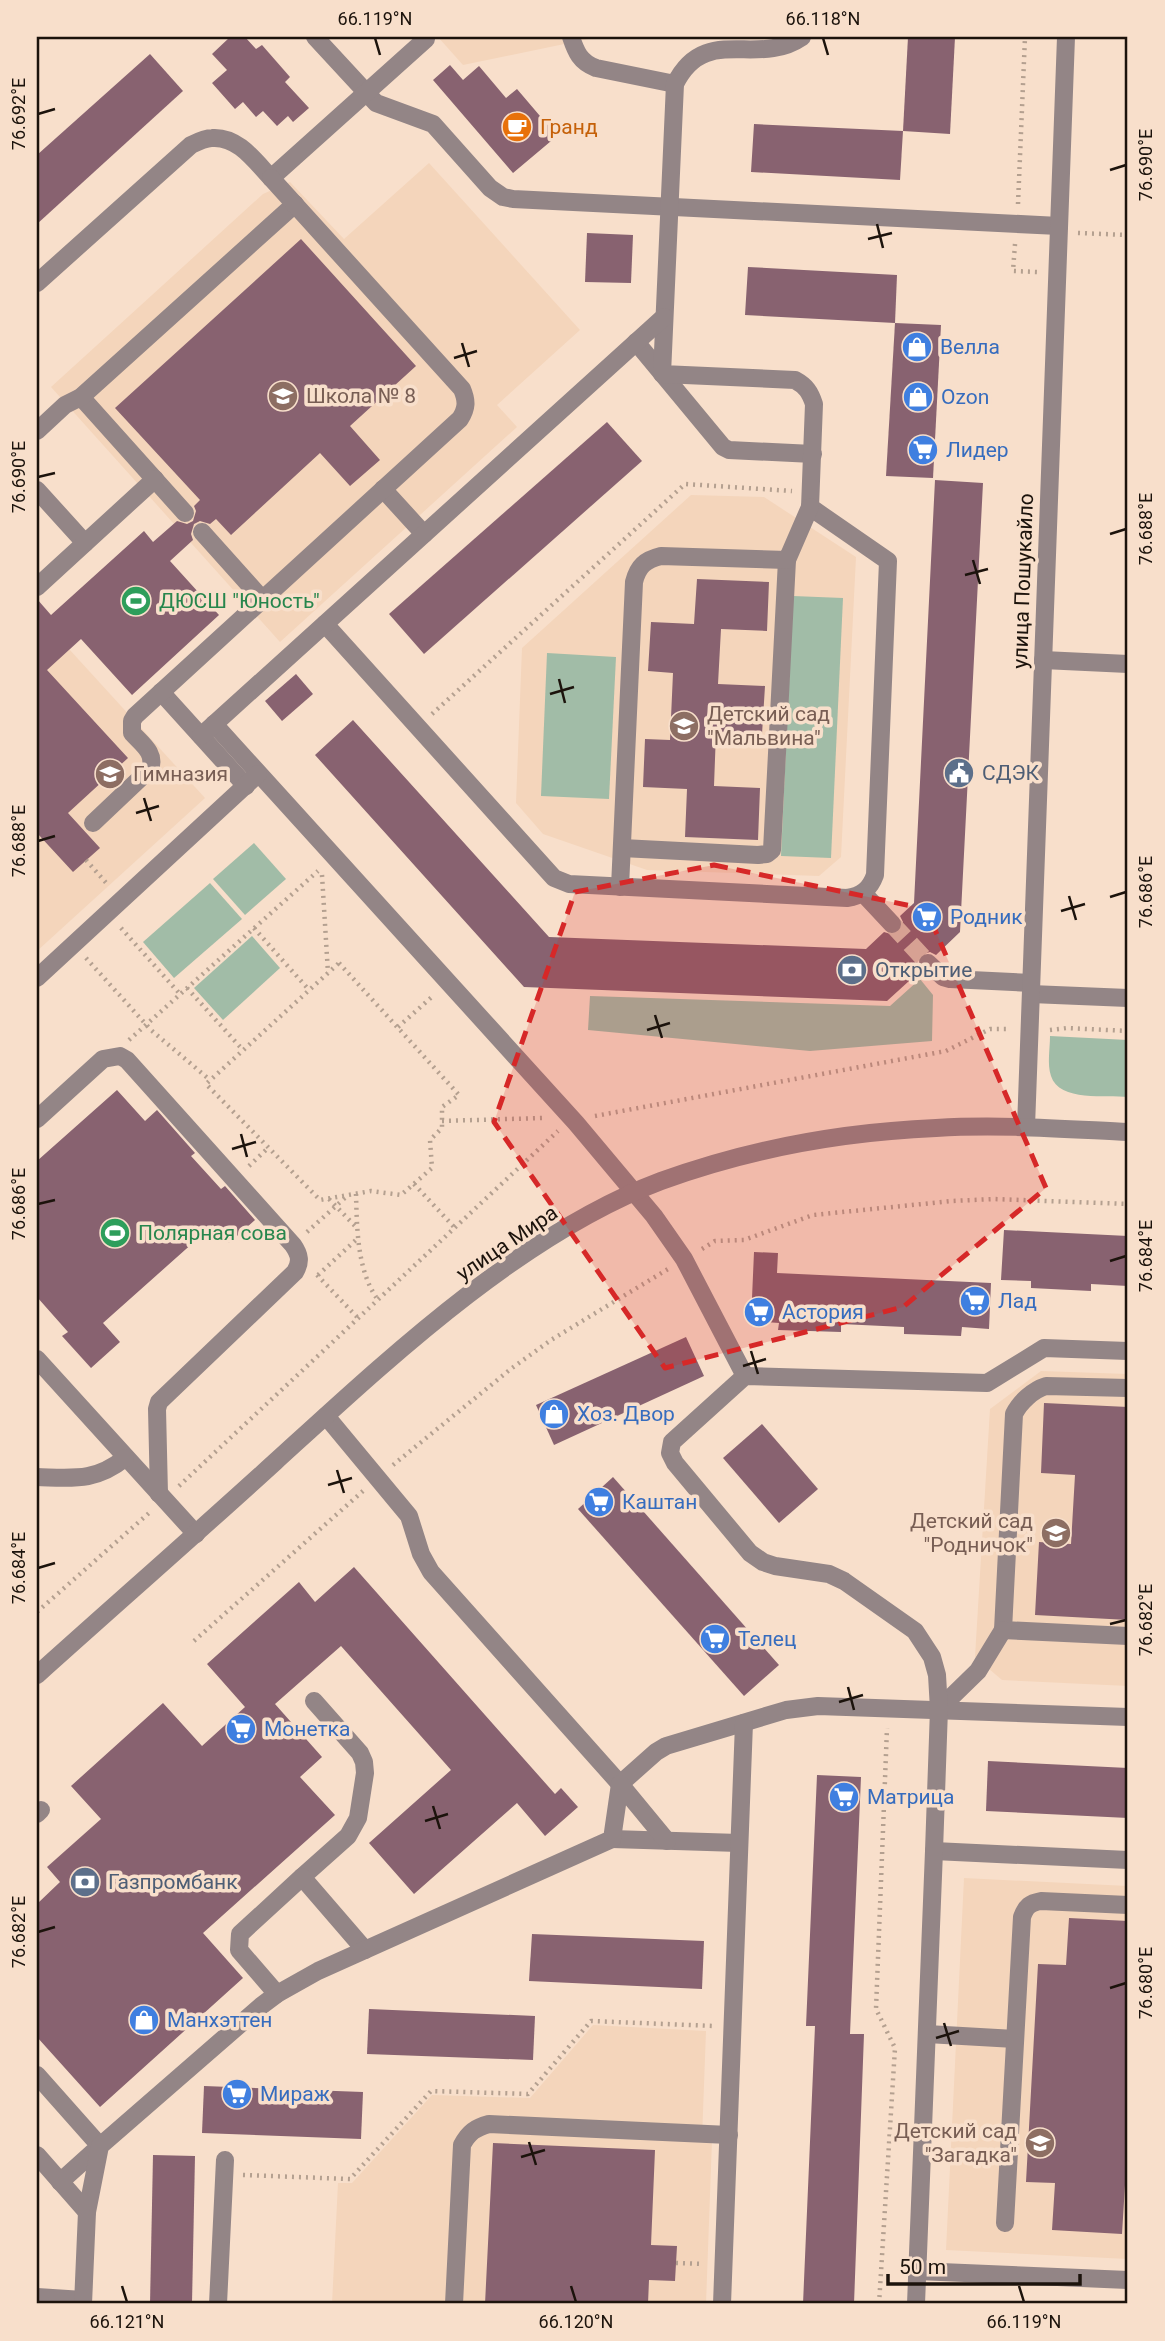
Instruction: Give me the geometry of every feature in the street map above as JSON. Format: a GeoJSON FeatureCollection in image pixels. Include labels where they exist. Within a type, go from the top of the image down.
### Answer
{"type":"FeatureCollection","features":[{"type":"Feature","properties":{"kind":"street"},"geometry":{"type":"LineString","coordinates":[[315,37],[376,103],[433,124],[490,188],[503,197],[669,208],[1059,226]]}},
{"type":"Feature","properties":{"kind":"street"},"geometry":{"type":"LineString","coordinates":[[571,37],[579,57],[586,64],[675,84]]}},
{"type":"Feature","properties":{"kind":"street"},"geometry":{"type":"LineString","coordinates":[[662,374],[675,84],[683,67],[701,54],[721,49],[772,49],[790,45],[802,37]]}},
{"type":"Feature","properties":{"kind":"street","name":"улица Пошукайло"},"geometry":{"type":"LineString","coordinates":[[1026,1127],[1066,37]]}},
{"type":"Feature","properties":{"kind":"street"},"geometry":{"type":"LineString","coordinates":[[271,178],[426,39]]}},
{"type":"Feature","properties":{"kind":"street"},"geometry":{"type":"LineString","coordinates":[[37,283],[191,145],[212,138],[231,141],[246,150],[295,204],[462,389],[466,400],[460,419],[135,716],[132,733],[152,758],[150,769],[93,823]]}},
{"type":"Feature","properties":{"kind":"street"},"geometry":{"type":"LineString","coordinates":[[37,430],[65,405],[81,397],[295,204]]}},
{"type":"Feature","properties":{"kind":"street"},"geometry":{"type":"LineString","coordinates":[[208,730],[664,317]]}},
{"type":"Feature","properties":{"kind":"street"},"geometry":{"type":"LineString","coordinates":[[636,342],[723,447],[729,450],[813,454]]}},
{"type":"Feature","properties":{"kind":"street"},"geometry":{"type":"LineString","coordinates":[[622,848],[758,855],[767,854],[772,849],[787,560],[810,499],[814,404],[811,393],[794,380],[662,374]]}},
{"type":"Feature","properties":{"kind":"street"},"geometry":{"type":"LineString","coordinates":[[81,397],[185,513]]}},
{"type":"Feature","properties":{"kind":"street"},"geometry":{"type":"LineString","coordinates":[[37,587],[155,480]]}},
{"type":"Feature","properties":{"kind":"street"},"geometry":{"type":"LineString","coordinates":[[383,489],[424,534]]}},
{"type":"Feature","properties":{"kind":"street"},"geometry":{"type":"LineString","coordinates":[[37,490],[85,543]]}},
{"type":"Feature","properties":{"kind":"street"},"geometry":{"type":"LineString","coordinates":[[325,624],[554,878],[569,884],[847,898],[863,893],[871,885],[875,875],[890,568],[884,556],[810,499]]}},
{"type":"Feature","properties":{"kind":"street"},"geometry":{"type":"LineString","coordinates":[[202,532],[262,599]]}},
{"type":"Feature","properties":{"kind":"street"},"geometry":{"type":"LineString","coordinates":[[621,887],[634,582],[637,571],[650,559],[661,556],[787,560]]}},
{"type":"Feature","properties":{"kind":"street"},"geometry":{"type":"LineString","coordinates":[[1043,660],[1128,664]]}},
{"type":"Feature","properties":{"kind":"street"},"geometry":{"type":"LineString","coordinates":[[161,692],[208,730],[252,780],[448,982],[635,1192],[684,1259],[745,1376]]}},
{"type":"Feature","properties":{"kind":"street"},"geometry":{"type":"LineString","coordinates":[[37,978],[252,780]]}},
{"type":"Feature","properties":{"kind":"street"},"geometry":{"type":"LineString","coordinates":[[863,893],[892,924]]}},
{"type":"Feature","properties":{"kind":"street"},"geometry":{"type":"LineString","coordinates":[[928,963],[943,977],[950,979],[1128,998]]}},
{"type":"Feature","properties":{"kind":"street"},"geometry":{"type":"LineString","coordinates":[[37,1119],[103,1059],[120,1056],[127,1060],[296,1251],[299,1265],[295,1272],[159,1402],[157,1409],[162,1497]]}},
{"type":"Feature","properties":{"kind":"street","name":"улица Мира"},"geometry":{"type":"LineString","coordinates":[[37,1675],[413,1340],[499,1273],[575,1224],[635,1192],[694,1170],[798,1143],[863,1133],[938,1127],[1026,1127],[1128,1132]]}},
{"type":"Feature","properties":{"kind":"street"},"geometry":{"type":"LineString","coordinates":[[916,2304],[939,1709],[935,1666],[915,1631],[844,1581],[829,1574],[763,1562],[750,1553],[675,1463],[670,1453],[671,1442],[745,1376],[987,1383],[1044,1348],[1128,1351]]}},
{"type":"Feature","properties":{"kind":"street"},"geometry":{"type":"LineString","coordinates":[[37,1359],[196,1534]]}},
{"type":"Feature","properties":{"kind":"street"},"geometry":{"type":"LineString","coordinates":[[939,1709],[978,1671],[1003,1630],[1014,1414],[1018,1405],[1046,1386],[1128,1388]]}},
{"type":"Feature","properties":{"kind":"street"},"geometry":{"type":"LineString","coordinates":[[326,1416],[409,1516],[421,1554],[431,1572],[620,1784],[667,1841]]}},
{"type":"Feature","properties":{"kind":"street"},"geometry":{"type":"LineString","coordinates":[[37,1477],[85,1478],[110,1470],[125,1458]]}},
{"type":"Feature","properties":{"kind":"street"},"geometry":{"type":"LineString","coordinates":[[1003,1630],[1128,1636]]}},
{"type":"Feature","properties":{"kind":"street"},"geometry":{"type":"LineString","coordinates":[[277,1994],[239,1950],[240,1934],[348,1836],[358,1818],[365,1773],[360,1753],[314,1701]]}},
{"type":"Feature","properties":{"kind":"street"},"geometry":{"type":"LineString","coordinates":[[612,1839],[620,1784],[660,1748],[786,1710],[818,1706],[1128,1717]]}},
{"type":"Feature","properties":{"kind":"street"},"geometry":{"type":"LineString","coordinates":[[722,2304],[744,1723]]}},
{"type":"Feature","properties":{"kind":"street"},"geometry":{"type":"LineString","coordinates":[[60,2182],[277,1994],[318,1971],[612,1839],[740,1843]]}},
{"type":"Feature","properties":{"kind":"street"},"geometry":{"type":"LineString","coordinates":[[934,1851],[1128,1860]]}},
{"type":"Feature","properties":{"kind":"street"},"geometry":{"type":"LineString","coordinates":[[302,1877],[365,1950]]}},
{"type":"Feature","properties":{"kind":"street"},"geometry":{"type":"LineString","coordinates":[[1005,2223],[1022,1917],[1025,1908],[1032,1902],[1041,1901],[1128,1905]]}},
{"type":"Feature","properties":{"kind":"street"},"geometry":{"type":"LineString","coordinates":[[927,2034],[1015,2039]]}},
{"type":"Feature","properties":{"kind":"street"},"geometry":{"type":"LineString","coordinates":[[37,2075],[100,2147]]}},
{"type":"Feature","properties":{"kind":"street"},"geometry":{"type":"LineString","coordinates":[[454,2304],[462,2145],[467,2135],[477,2128],[489,2124],[729,2135]]}},
{"type":"Feature","properties":{"kind":"street"},"geometry":{"type":"LineString","coordinates":[[37,2297],[83,2302],[87,2212],[100,2147]]}},
{"type":"Feature","properties":{"kind":"street"},"geometry":{"type":"LineString","coordinates":[[37,2155],[87,2212]]}},
{"type":"Feature","properties":{"kind":"street"},"geometry":{"type":"LineString","coordinates":[[218,2304],[225,2167]]}},
{"type":"Feature","properties":{"kind":"street"},"geometry":{"type":"LineString","coordinates":[[917,2270],[1128,2280]]}},
{"type":"Feature","properties":{"kind":"path"},"geometry":{"type":"LineString","coordinates":[[1022,271],[1013,271],[1024,37]]}},
{"type":"Feature","properties":{"kind":"path"},"geometry":{"type":"LineString","coordinates":[[418,726],[685,484],[810,499]]}},
{"type":"Feature","properties":{"kind":"path"},"geometry":{"type":"LineString","coordinates":[[123,1045],[321,867],[328,973]]}},
{"type":"Feature","properties":{"kind":"path"},"geometry":{"type":"LineString","coordinates":[[121,928],[180,994]]}},
{"type":"Feature","properties":{"kind":"path"},"geometry":{"type":"LineString","coordinates":[[254,928],[309,990]]}},
{"type":"Feature","properties":{"kind":"path"},"geometry":{"type":"LineString","coordinates":[[73,944],[146,1025],[210,1080]]}},
{"type":"Feature","properties":{"kind":"path"},"geometry":{"type":"LineString","coordinates":[[340,962],[459,1095],[442,1107],[443,1128],[430,1140],[432,1168],[401,1195],[371,1191],[320,1200],[205,1084],[309,990],[340,962]]}},
{"type":"Feature","properties":{"kind":"path"},"geometry":{"type":"LineString","coordinates":[[398,1027],[448,982]]}},
{"type":"Feature","properties":{"kind":"path"},"geometry":{"type":"LineString","coordinates":[[187,988],[243,1050]]}},
{"type":"Feature","properties":{"kind":"path"},"geometry":{"type":"LineString","coordinates":[[37,1612],[378,1300],[559,1130],[589,1118],[946,1051],[990,1029],[1067,1028],[1128,1031]]}},
{"type":"Feature","properties":{"kind":"path"},"geometry":{"type":"LineString","coordinates":[[442,1121],[546,1118]]}},
{"type":"Feature","properties":{"kind":"path"},"geometry":{"type":"LineString","coordinates":[[552,1124],[559,1130]]}},
{"type":"Feature","properties":{"kind":"path"},"geometry":{"type":"LineString","coordinates":[[414,1184],[455,1228]]}},
{"type":"Feature","properties":{"kind":"path"},"geometry":{"type":"LineString","coordinates":[[356,1194],[358,1229],[369,1287],[378,1300]]}},
{"type":"Feature","properties":{"kind":"path"},"geometry":{"type":"LineString","coordinates":[[346,1196],[296,1251],[358,1318]]}},
{"type":"Feature","properties":{"kind":"path"},"geometry":{"type":"LineString","coordinates":[[328,1199],[358,1229]]}},
{"type":"Feature","properties":{"kind":"path"},"geometry":{"type":"LineString","coordinates":[[194,1641],[378,1477],[512,1368],[551,1340],[715,1241],[744,1240],[813,1215],[952,1201],[994,1199],[1128,1204]]}},
{"type":"Feature","properties":{"kind":"path"},"geometry":{"type":"LineString","coordinates":[[879,2304],[895,2048],[876,2009],[888,1720]]}},
{"type":"Feature","properties":{"kind":"path"},"geometry":{"type":"LineString","coordinates":[[225,2167],[350,2179],[430,2091],[528,2094],[591,2021],[733,2027]]}},
{"type":"Feature","properties":{"kind":"highlighted area"},"geometry":{"type":"Polygon","coordinates":[[[714,865],[926,909],[1046,1188],[903,1307],[665,1368],[494,1122],[575,892],[714,865]]]}},
{"type":"Feature","properties":{"kind":"shaded area"},"geometry":{"type":"Polygon","coordinates":[[[438,37],[598,37],[463,65],[438,37]]]}},
{"type":"Feature","properties":{"kind":"shaded area","name":"Школа № 8"},"geometry":{"type":"Polygon","coordinates":[[[429,163],[580,330],[497,405],[517,427],[280,642],[51,387],[263,194],[290,182],[344,239],[429,163]]]}},
{"type":"Feature","properties":{"kind":"shaded area","name":"Детский сад \"Мальвина\""},"geometry":{"type":"Polygon","coordinates":[[[691,495],[764,497],[856,557],[841,857],[819,876],[647,870],[543,834],[516,803],[522,648],[691,495]]]}},
{"type":"Feature","properties":{"kind":"shaded area","name":"Гимназия"},"geometry":{"type":"Polygon","coordinates":[[[37,614],[205,798],[37,951],[37,614]]]}},
{"type":"Feature","properties":{"kind":"shaded area","name":"Детский сад \"Родничок\""},"geometry":{"type":"Polygon","coordinates":[[[1041,1371],[1128,1374],[1128,1686],[1002,1680],[975,1657],[990,1409],[1041,1371]]]}},
{"type":"Feature","properties":{"kind":"shaded area","name":"Детский сад \"Загадка\""},"geometry":{"type":"Polygon","coordinates":[[[964,1878],[1128,1886],[1128,2259],[946,2250],[964,1878]]]}},
{"type":"Feature","properties":{"kind":"shaded area"},"geometry":{"type":"Polygon","coordinates":[[[593,2025],[706,2031],[702,2139],[712,2140],[706,2304],[332,2304],[338,2183],[352,2183],[432,2095],[530,2098],[593,2025]]]}},
{"type":"Feature","properties":{"kind":"green space"},"geometry":{"type":"Polygon","coordinates":[[[793,596],[843,598],[831,858],[781,856],[793,596]]]}},
{"type":"Feature","properties":{"kind":"green space"},"geometry":{"type":"Polygon","coordinates":[[[547,653],[616,657],[609,799],[541,796],[547,653]]]}},
{"type":"Feature","properties":{"kind":"green space"},"geometry":{"type":"Polygon","coordinates":[[[254,843],[286,879],[245,915],[213,879],[254,843]]]}},
{"type":"Feature","properties":{"kind":"green space"},"geometry":{"type":"Polygon","coordinates":[[[210,883],[242,919],[174,978],[143,942],[210,883]]]}},
{"type":"Feature","properties":{"kind":"green space"},"geometry":{"type":"Polygon","coordinates":[[[252,936],[280,968],[223,1020],[194,988],[252,936]]]}},
{"type":"Feature","properties":{"kind":"green space"},"geometry":{"type":"Polygon","coordinates":[[[920,979],[933,995],[932,1041],[810,1051],[588,1030],[590,996],[890,1006],[920,979]]]}},
{"type":"Feature","properties":{"kind":"green space"},"geometry":{"type":"Polygon","coordinates":[[[1050,1036],[1128,1040],[1128,1097],[1085,1096],[1063,1090],[1051,1076],[1050,1036]]]}},
{"type":"Feature","properties":{"kind":"building"},"geometry":{"type":"Polygon","coordinates":[[[230,37],[245,37],[256,49],[262,45],[290,77],[285,82],[309,108],[293,122],[288,116],[277,126],[263,111],[256,117],[243,102],[235,109],[212,83],[227,70],[212,54],[230,37]]]}},
{"type":"Feature","properties":{"kind":"building"},"geometry":{"type":"Polygon","coordinates":[[[908,37],[955,37],[950,134],[903,131],[908,37]]]}},
{"type":"Feature","properties":{"kind":"building"},"geometry":{"type":"Polygon","coordinates":[[[150,54],[183,91],[37,224],[37,155],[150,54]]]}},
{"type":"Feature","properties":{"kind":"building"},"geometry":{"type":"Polygon","coordinates":[[[450,65],[463,80],[479,66],[506,98],[517,89],[557,136],[513,173],[433,80],[450,65]]]}},
{"type":"Feature","properties":{"kind":"building"},"geometry":{"type":"Polygon","coordinates":[[[754,124],[903,131],[900,180],[751,172],[754,124]]]}},
{"type":"Feature","properties":{"kind":"building"},"geometry":{"type":"Polygon","coordinates":[[[587,233],[633,235],[631,283],[585,282],[587,233]]]}},
{"type":"Feature","properties":{"kind":"building"},"geometry":{"type":"Polygon","coordinates":[[[301,239],[416,366],[350,426],[380,460],[350,486],[320,453],[231,535],[216,519],[210,524],[200,521],[194,524],[191,534],[193,540],[170,561],[219,615],[132,695],[81,639],[47,670],[128,758],[68,813],[100,848],[73,872],[37,833],[37,599],[51,615],[144,531],[153,542],[177,521],[187,524],[193,521],[196,511],[194,506],[200,500],[115,408],[301,239]]]}},
{"type":"Feature","properties":{"kind":"building"},"geometry":{"type":"Polygon","coordinates":[[[748,267],[897,275],[895,323],[745,315],[748,267]]]}},
{"type":"Feature","properties":{"kind":"building"},"geometry":{"type":"Polygon","coordinates":[[[895,323],[941,325],[933,478],[886,476],[895,323]]]}},
{"type":"Feature","properties":{"kind":"building"},"geometry":{"type":"Polygon","coordinates":[[[607,422],[642,461],[424,654],[389,614],[607,422]]]}},
{"type":"Feature","properties":{"kind":"building"},"geometry":{"type":"Polygon","coordinates":[[[935,480],[983,483],[960,932],[936,955],[930,952],[920,955],[917,961],[920,971],[887,1001],[524,987],[315,755],[353,720],[549,937],[866,949],[884,932],[894,935],[900,932],[903,922],[900,916],[914,903],[935,480]]]}},
{"type":"Feature","properties":{"kind":"building"},"geometry":{"type":"Polygon","coordinates":[[[697,579],[769,582],[767,631],[721,629],[718,684],[765,686],[762,734],[716,732],[714,786],[760,788],[758,840],[685,837],[687,789],[643,787],[645,739],[670,740],[673,673],[648,671],[651,622],[694,624],[697,579]]]}},
{"type":"Feature","properties":{"kind":"building"},"geometry":{"type":"Polygon","coordinates":[[[296,674],[313,694],[282,721],[265,701],[296,674]]]}},
{"type":"Feature","properties":{"kind":"building"},"geometry":{"type":"Polygon","coordinates":[[[117,1090],[145,1121],[157,1110],[195,1153],[191,1156],[221,1189],[225,1186],[255,1220],[229,1243],[213,1225],[103,1323],[120,1342],[91,1368],[62,1336],[68,1332],[37,1297],[37,1161],[117,1090]]]}},
{"type":"Feature","properties":{"kind":"building"},"geometry":{"type":"Polygon","coordinates":[[[1004,1230],[1128,1236],[1128,1286],[1091,1284],[1091,1291],[1031,1288],[1031,1281],[1001,1280],[1004,1230]]]}},
{"type":"Feature","properties":{"kind":"building"},"geometry":{"type":"Polygon","coordinates":[[[754,1252],[778,1253],[777,1273],[991,1283],[989,1329],[962,1327],[961,1336],[904,1334],[904,1327],[841,1324],[841,1332],[778,1330],[779,1323],[751,1321],[754,1252]]]}},
{"type":"Feature","properties":{"kind":"building"},"geometry":{"type":"Polygon","coordinates":[[[686,1337],[704,1376],[554,1445],[536,1405],[686,1337]]]}},
{"type":"Feature","properties":{"kind":"building"},"geometry":{"type":"Polygon","coordinates":[[[1044,1403],[1128,1407],[1128,1620],[1035,1615],[1039,1542],[1071,1544],[1075,1475],[1041,1473],[1044,1403]]]}},
{"type":"Feature","properties":{"kind":"building"},"geometry":{"type":"Polygon","coordinates":[[[762,1424],[818,1489],[779,1523],[723,1458],[762,1424]]]}},
{"type":"Feature","properties":{"kind":"building"},"geometry":{"type":"Polygon","coordinates":[[[613,1477],[779,1665],[744,1696],[578,1509],[613,1477]]]}},
{"type":"Feature","properties":{"kind":"building"},"geometry":{"type":"Polygon","coordinates":[[[354,1567],[555,1794],[561,1788],[578,1807],[545,1836],[517,1803],[414,1894],[369,1843],[451,1770],[341,1646],[275,1704],[322,1757],[300,1777],[335,1815],[203,1933],[243,1978],[100,2107],[37,2037],[37,1904],[60,1882],[47,1867],[101,1819],[71,1786],[163,1703],[202,1746],[245,1707],[207,1664],[299,1582],[315,1602],[354,1567]]]}},
{"type":"Feature","properties":{"kind":"building"},"geometry":{"type":"Polygon","coordinates":[[[988,1761],[1128,1768],[1128,1818],[986,1811],[988,1761]]]}},
{"type":"Feature","properties":{"kind":"building"},"geometry":{"type":"Polygon","coordinates":[[[817,1775],[861,1777],[850,2034],[864,2034],[854,2304],[803,2304],[815,2026],[806,2026],[817,1775]]]}},
{"type":"Feature","properties":{"kind":"building"},"geometry":{"type":"Polygon","coordinates":[[[1069,1918],[1128,1921],[1128,2185],[1125,2185],[1122,2234],[1052,2230],[1055,2183],[1026,2182],[1038,1964],[1066,1965],[1069,1918]]]}},
{"type":"Feature","properties":{"kind":"building"},"geometry":{"type":"Polygon","coordinates":[[[532,1934],[704,1941],[702,1989],[529,1981],[532,1934]]]}},
{"type":"Feature","properties":{"kind":"building"},"geometry":{"type":"Polygon","coordinates":[[[369,2009],[535,2016],[533,2060],[367,2054],[369,2009]]]}},
{"type":"Feature","properties":{"kind":"building"},"geometry":{"type":"Polygon","coordinates":[[[204,2086],[363,2092],[361,2139],[202,2133],[204,2086]]]}},
{"type":"Feature","properties":{"kind":"building"},"geometry":{"type":"Polygon","coordinates":[[[493,2143],[655,2150],[651,2245],[677,2246],[675,2281],[649,2280],[648,2304],[485,2304],[493,2143]]]}},
{"type":"Feature","properties":{"kind":"building"},"geometry":{"type":"Polygon","coordinates":[[[153,2155],[195,2156],[192,2304],[150,2304],[153,2155]]]}},
{"type":"Feature","properties":{"kind":"tunnel"},"geometry":{"type":"LineString","coordinates":[[892,924],[928,963]]}},
{"type":"Feature","properties":{"kind":"place","name":"Гранд"},"geometry":{"type":"Point","coordinates":[517,127]}},
{"type":"Feature","properties":{"kind":"place","name":"Велла"},"geometry":{"type":"Point","coordinates":[917,347]}},
{"type":"Feature","properties":{"kind":"place","name":"Школа № 8"},"geometry":{"type":"Point","coordinates":[283,396]}},
{"type":"Feature","properties":{"kind":"place","name":"Ozon"},"geometry":{"type":"Point","coordinates":[918,397]}},
{"type":"Feature","properties":{"kind":"place","name":"Лидер"},"geometry":{"type":"Point","coordinates":[923,450]}},
{"type":"Feature","properties":{"kind":"place","name":"ДЮСШ \"Юность\""},"geometry":{"type":"Point","coordinates":[136,601]}},
{"type":"Feature","properties":{"kind":"place","name":"Детский сад \"Мальвина\""},"geometry":{"type":"Point","coordinates":[684,726]}},
{"type":"Feature","properties":{"kind":"place","name":"СДЭК"},"geometry":{"type":"Point","coordinates":[959,773]}},
{"type":"Feature","properties":{"kind":"place","name":"Гимназия"},"geometry":{"type":"Point","coordinates":[110,774]}},
{"type":"Feature","properties":{"kind":"place","name":"Родник"},"geometry":{"type":"Point","coordinates":[927,917]}},
{"type":"Feature","properties":{"kind":"place","name":"Открытие"},"geometry":{"type":"Point","coordinates":[852,970]}},
{"type":"Feature","properties":{"kind":"place","name":"Полярная сова"},"geometry":{"type":"Point","coordinates":[115,1233]}},
{"type":"Feature","properties":{"kind":"place","name":"Лад"},"geometry":{"type":"Point","coordinates":[975,1301]}},
{"type":"Feature","properties":{"kind":"place","name":"Астория"},"geometry":{"type":"Point","coordinates":[759,1312]}},
{"type":"Feature","properties":{"kind":"place","name":"Хоз. Двор"},"geometry":{"type":"Point","coordinates":[554,1414]}},
{"type":"Feature","properties":{"kind":"place","name":"Каштан"},"geometry":{"type":"Point","coordinates":[599,1502]}},
{"type":"Feature","properties":{"kind":"place","name":"Детский сад \"Родничок\""},"geometry":{"type":"Point","coordinates":[1056,1533]}},
{"type":"Feature","properties":{"kind":"place","name":"Телец"},"geometry":{"type":"Point","coordinates":[715,1639]}},
{"type":"Feature","properties":{"kind":"place","name":"Монетка"},"geometry":{"type":"Point","coordinates":[241,1729]}},
{"type":"Feature","properties":{"kind":"place","name":"Матрица"},"geometry":{"type":"Point","coordinates":[844,1797]}},
{"type":"Feature","properties":{"kind":"place","name":"Газпромбанк"},"geometry":{"type":"Point","coordinates":[85,1882]}},
{"type":"Feature","properties":{"kind":"place","name":"Манхэттен"},"geometry":{"type":"Point","coordinates":[144,2020]}},
{"type":"Feature","properties":{"kind":"place","name":"Мираж"},"geometry":{"type":"Point","coordinates":[237,2094]}},
{"type":"Feature","properties":{"kind":"place","name":"Детский сад \"Загадка\""},"geometry":{"type":"Point","coordinates":[1040,2143]}}]}
